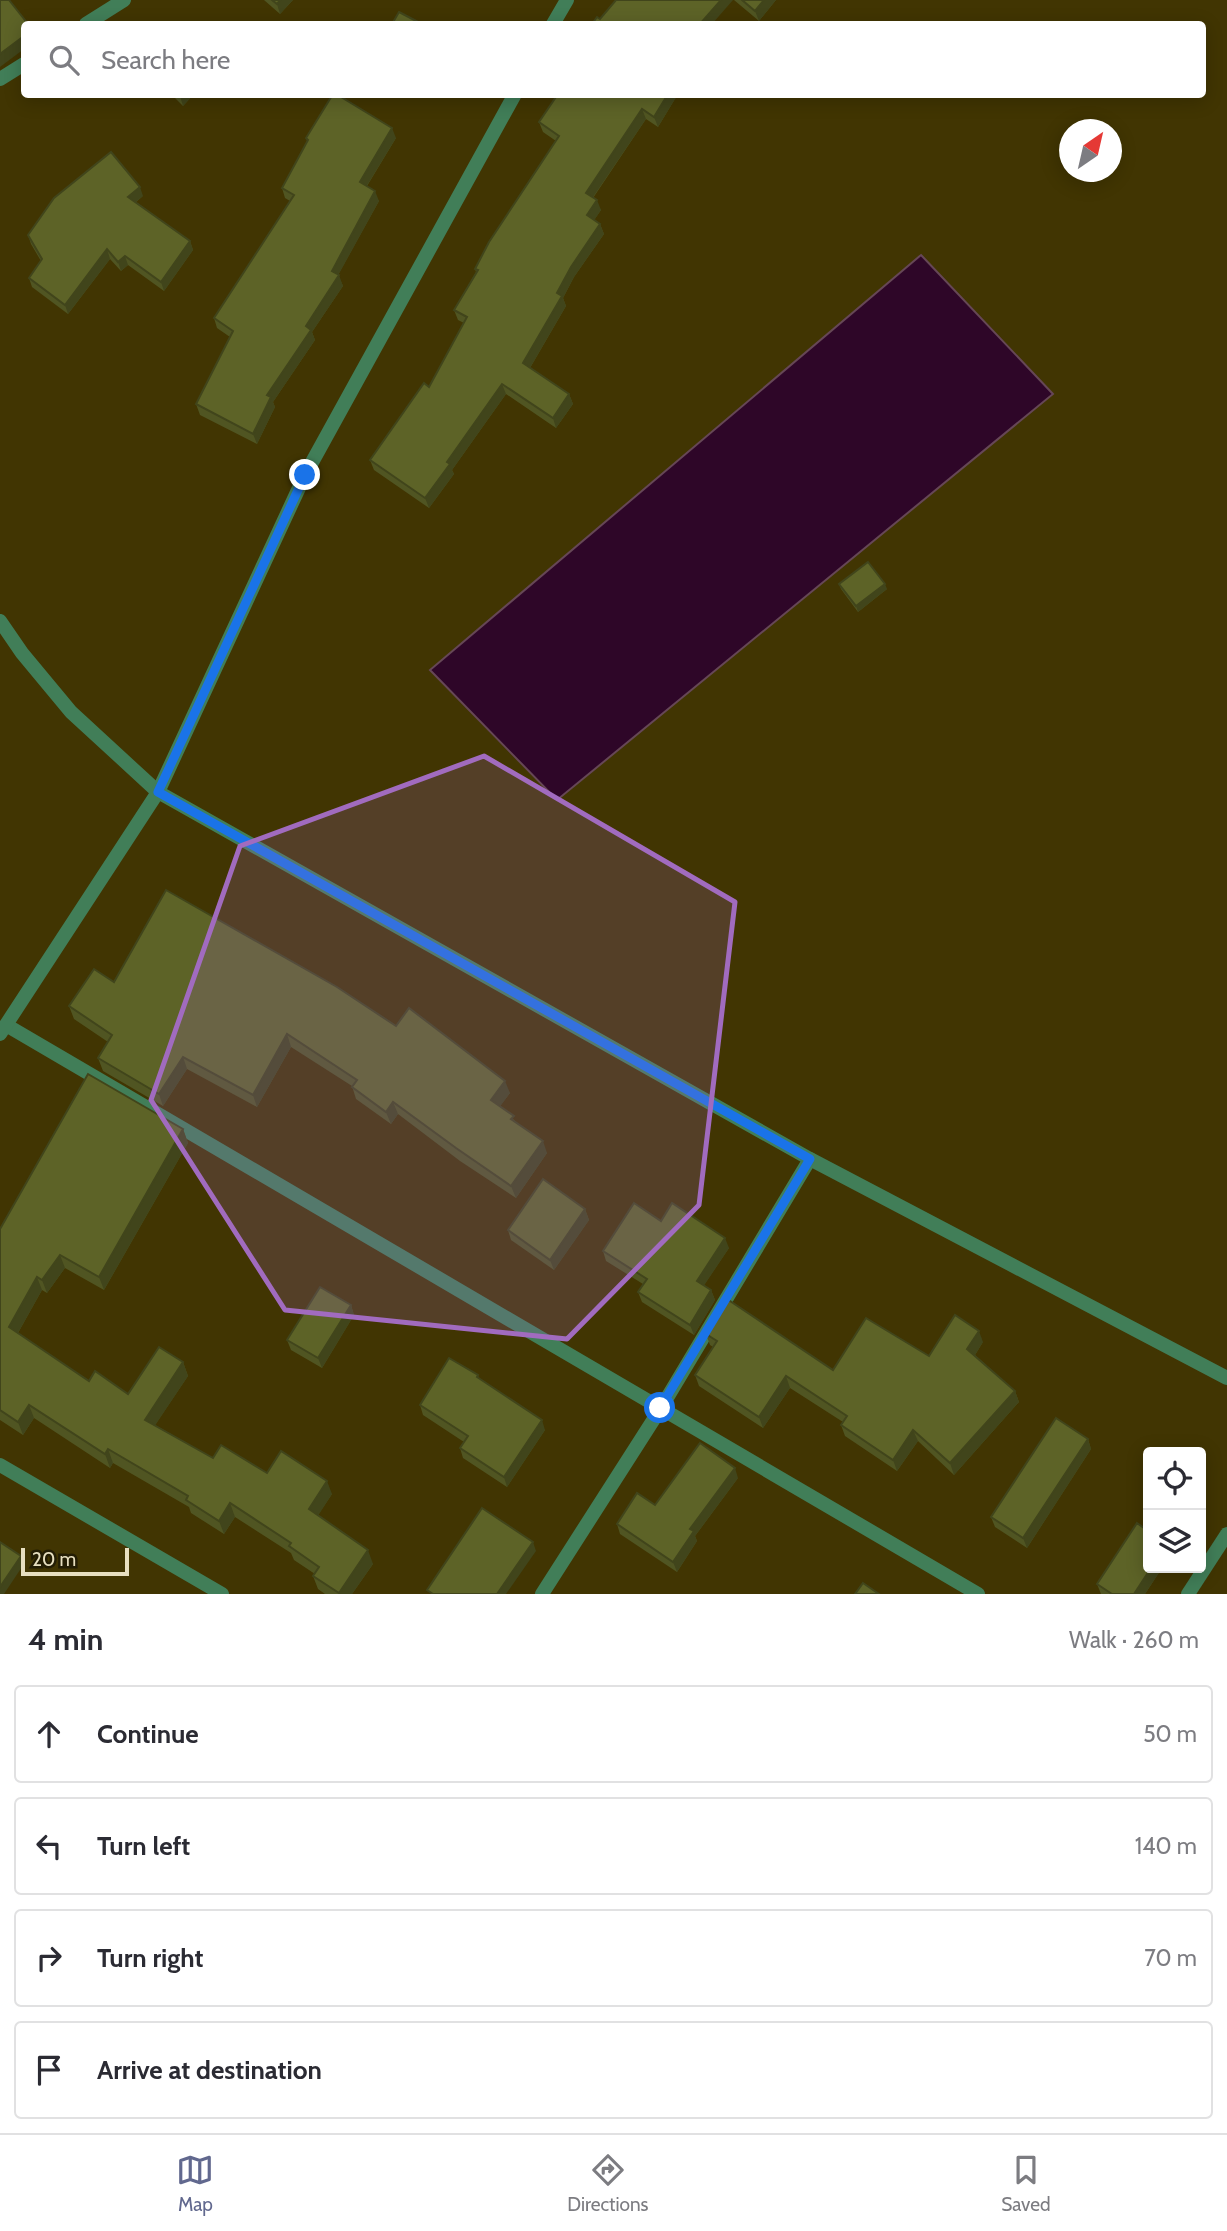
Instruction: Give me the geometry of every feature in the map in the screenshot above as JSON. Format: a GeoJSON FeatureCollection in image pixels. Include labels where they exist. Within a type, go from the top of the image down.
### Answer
{"type":"FeatureCollection","features":[{"type":"Feature","properties":{"kind":"street"},"geometry":{"type":"LineString","coordinates":[[91,21],[124,0]]}},
{"type":"Feature","properties":{"kind":"street"},"geometry":{"type":"LineString","coordinates":[[556,21],[567,0]]}},
{"type":"Feature","properties":{"kind":"street"},"geometry":{"type":"LineString","coordinates":[[0,79],[21,66]]}},
{"type":"Feature","properties":{"kind":"street"},"geometry":{"type":"LineString","coordinates":[[513,98],[305,475],[158,792],[3,1029],[978,1594]]}},
{"type":"Feature","properties":{"kind":"street"},"geometry":{"type":"LineString","coordinates":[[0,621],[22,653],[71,712],[158,792],[810,1159],[1227,1378]]}},
{"type":"Feature","properties":{"kind":"street"},"geometry":{"type":"LineString","coordinates":[[542,1594],[660,1408],[810,1159]]}},
{"type":"Feature","properties":{"kind":"street"},"geometry":{"type":"LineString","coordinates":[[0,1465],[222,1594]]}},
{"type":"Feature","properties":{"kind":"street"},"geometry":{"type":"LineString","coordinates":[[1188,1594],[1227,1534]]}},
{"type":"Feature","properties":{"kind":"highlighted area"},"geometry":{"type":"Polygon","coordinates":[[[484,756],[735,902],[699,1205],[567,1339],[285,1310],[151,1100],[240,846],[484,756]]]}},
{"type":"Feature","properties":{"kind":"shaded area"},"geometry":{"type":"Polygon","coordinates":[[[921,255],[1053,394],[557,800],[430,670],[921,255]]]}},
{"type":"Feature","properties":{"kind":"building"},"geometry":{"type":"Polygon","coordinates":[[[0,0],[9,0],[26,21],[21,21],[21,38],[0,54],[0,0]]]}},
{"type":"Feature","properties":{"kind":"building"},"geometry":{"type":"Polygon","coordinates":[[[616,0],[721,0],[703,21],[594,21],[597,17],[600,19],[616,0]]]}},
{"type":"Feature","properties":{"kind":"building"},"geometry":{"type":"Polygon","coordinates":[[[742,0],[764,0],[755,11],[742,0]]]}},
{"type":"Feature","properties":{"kind":"building"},"geometry":{"type":"Polygon","coordinates":[[[399,12],[416,21],[394,21],[399,12]]]}},
{"type":"Feature","properties":{"kind":"building"},"geometry":{"type":"Polygon","coordinates":[[[331,98],[343,98],[392,128],[360,182],[375,191],[332,271],[339,275],[306,326],[311,330],[267,395],[271,397],[253,434],[196,404],[233,331],[214,318],[294,195],[282,188],[308,140],[306,138],[331,98]]]}},
{"type":"Feature","properties":{"kind":"building"},"geometry":{"type":"Polygon","coordinates":[[[555,98],[666,98],[654,117],[642,109],[586,193],[597,200],[587,215],[600,224],[571,267],[557,293],[562,296],[523,363],[569,394],[553,418],[502,384],[425,498],[370,460],[424,383],[429,387],[467,317],[454,310],[478,270],[475,269],[489,242],[559,136],[539,122],[555,98]]]}},
{"type":"Feature","properties":{"kind":"building"},"geometry":{"type":"Polygon","coordinates":[[[111,152],[140,187],[128,197],[190,241],[161,282],[125,256],[118,262],[107,249],[65,305],[29,278],[42,259],[28,235],[54,198],[111,152]]]}},
{"type":"Feature","properties":{"kind":"building"},"geometry":{"type":"Polygon","coordinates":[[[868,562],[885,584],[856,606],[839,584],[868,562]]]}},
{"type":"Feature","properties":{"kind":"building"},"geometry":{"type":"Polygon","coordinates":[[[166,890],[337,987],[396,1026],[409,1008],[505,1081],[491,1100],[514,1116],[511,1119],[543,1141],[511,1186],[393,1102],[386,1112],[352,1087],[357,1080],[287,1034],[253,1095],[183,1057],[159,1094],[98,1058],[112,1035],[69,1006],[94,969],[114,982],[166,890]]]}},
{"type":"Feature","properties":{"kind":"building"},"geometry":{"type":"Polygon","coordinates":[[[88,1074],[183,1129],[99,1277],[60,1255],[42,1280],[37,1277],[9,1327],[89,1381],[95,1371],[128,1394],[159,1347],[183,1362],[145,1420],[213,1458],[221,1445],[267,1473],[281,1451],[327,1481],[309,1509],[368,1550],[339,1593],[313,1576],[319,1567],[289,1546],[291,1543],[230,1503],[219,1521],[186,1500],[188,1496],[108,1449],[105,1454],[29,1405],[18,1422],[0,1410],[0,1229],[88,1074]]]}},
{"type":"Feature","properties":{"kind":"building"},"geometry":{"type":"Polygon","coordinates":[[[543,1179],[585,1209],[550,1260],[508,1230],[543,1179]]]}},
{"type":"Feature","properties":{"kind":"building"},"geometry":{"type":"Polygon","coordinates":[[[634,1203],[661,1221],[672,1203],[725,1238],[697,1281],[711,1290],[690,1325],[638,1292],[647,1279],[603,1251],[634,1203]]]}},
{"type":"Feature","properties":{"kind":"building"},"geometry":{"type":"Polygon","coordinates":[[[320,1287],[351,1305],[318,1358],[287,1340],[320,1287]]]}},
{"type":"Feature","properties":{"kind":"building"},"geometry":{"type":"Polygon","coordinates":[[[727,1299],[833,1370],[866,1318],[929,1356],[955,1315],[979,1331],[967,1349],[1015,1391],[950,1463],[913,1430],[893,1460],[841,1425],[847,1416],[786,1376],[759,1417],[695,1375],[717,1341],[706,1334],[727,1299]]]}},
{"type":"Feature","properties":{"kind":"building"},"geometry":{"type":"Polygon","coordinates":[[[449,1358],[542,1420],[504,1477],[460,1448],[468,1436],[420,1405],[449,1358]]]}},
{"type":"Feature","properties":{"kind":"building"},"geometry":{"type":"Polygon","coordinates":[[[1056,1418],[1088,1439],[1023,1538],[991,1517],[1056,1418]]]}},
{"type":"Feature","properties":{"kind":"building"},"geometry":{"type":"Polygon","coordinates":[[[700,1443],[735,1468],[690,1529],[694,1531],[673,1562],[617,1524],[637,1493],[655,1505],[700,1443]]]}},
{"type":"Feature","properties":{"kind":"building"},"geometry":{"type":"Polygon","coordinates":[[[482,1508],[533,1542],[497,1594],[433,1594],[427,1590],[482,1508]]]}},
{"type":"Feature","properties":{"kind":"building"},"geometry":{"type":"Polygon","coordinates":[[[1137,1523],[1143,1527],[1143,1573],[1148,1573],[1134,1594],[1112,1594],[1097,1584],[1137,1523]]]}},
{"type":"Feature","properties":{"kind":"building"},"geometry":{"type":"Polygon","coordinates":[[[0,1542],[21,1556],[0,1587],[0,1542]]]}},
{"type":"Feature","properties":{"kind":"building"},"geometry":{"type":"Polygon","coordinates":[[[863,1583],[879,1594],[855,1594],[863,1583]]]}},
{"type":"Feature","properties":{"kind":"route"},"geometry":{"type":"LineString","coordinates":[[305,475],[158,792],[810,1159],[660,1408]]}}]}
